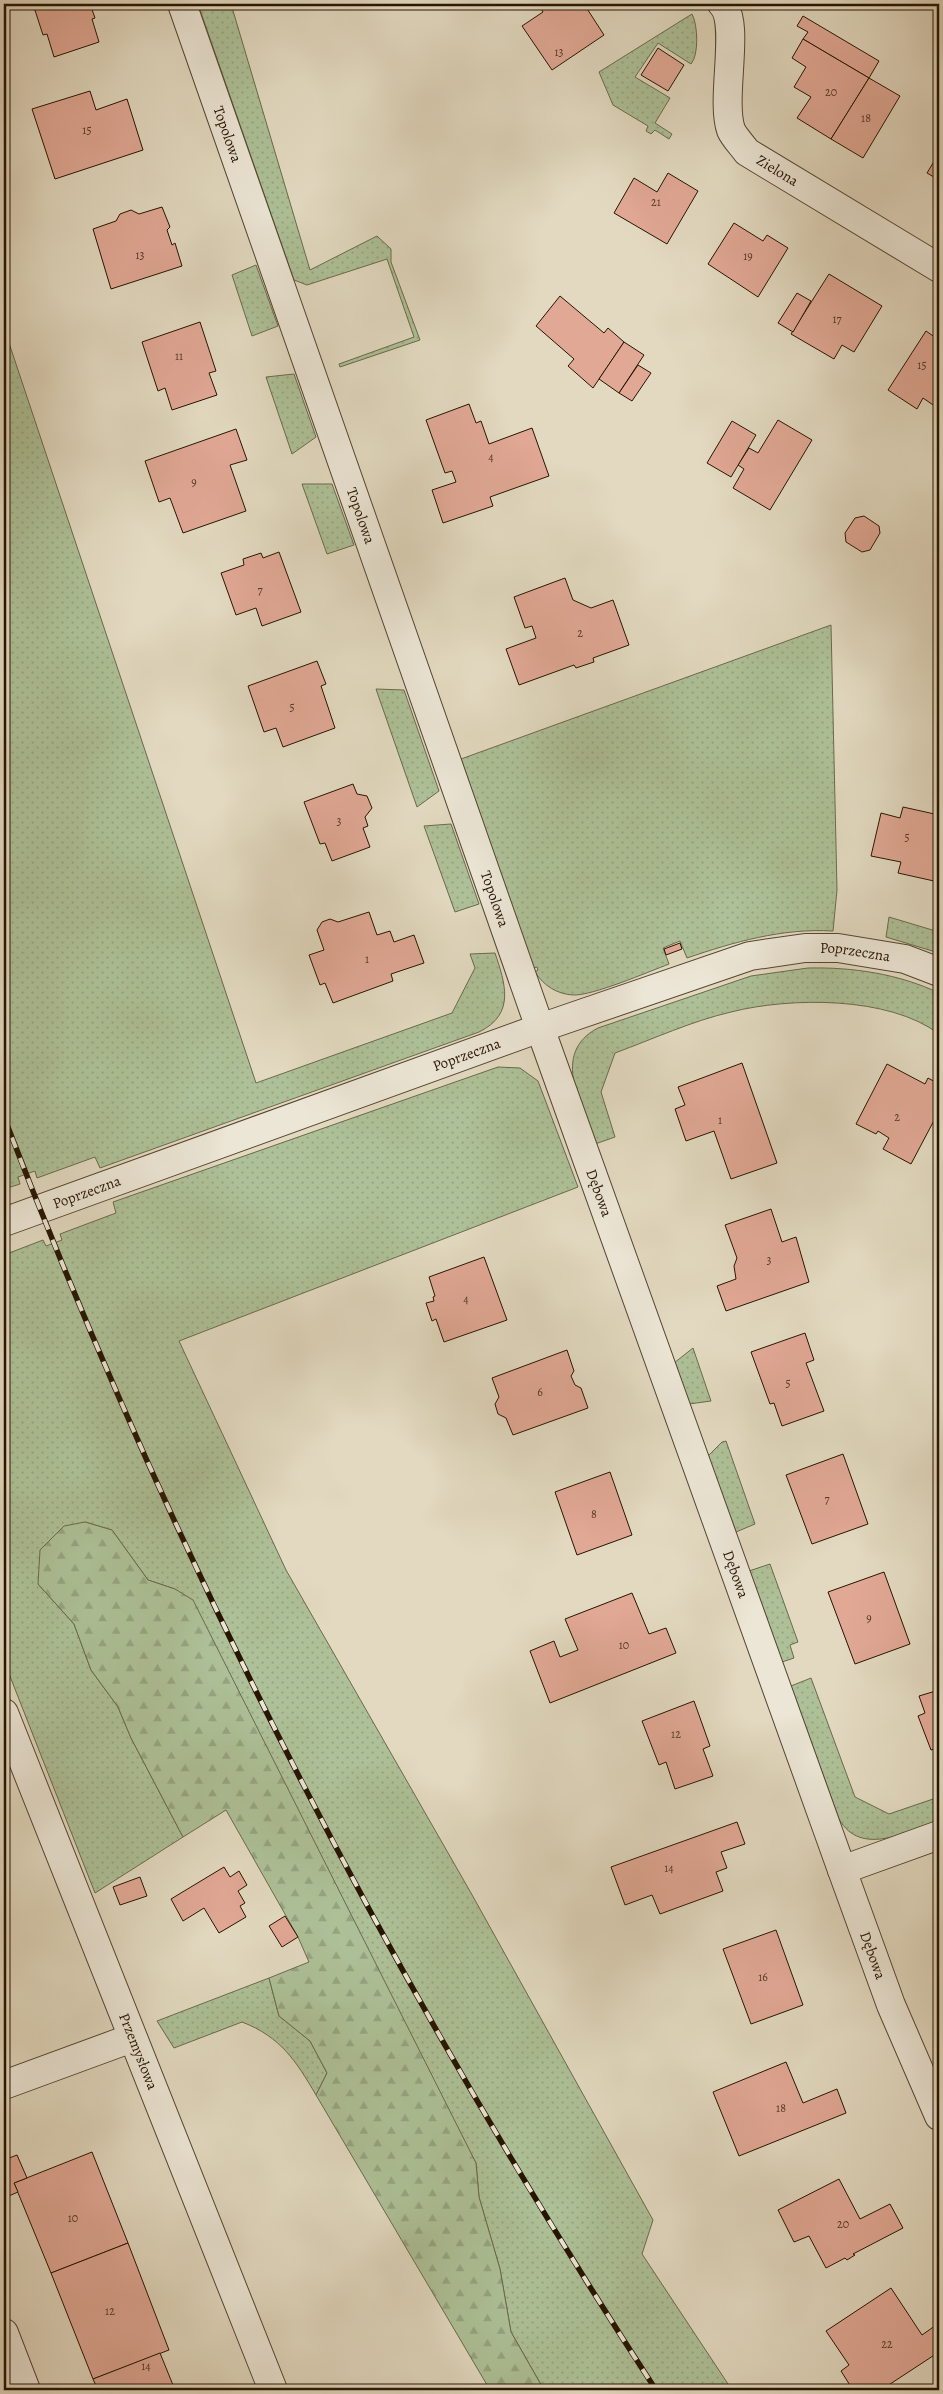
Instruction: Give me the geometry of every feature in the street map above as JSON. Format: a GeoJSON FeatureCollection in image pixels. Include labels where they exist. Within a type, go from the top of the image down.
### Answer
{"type":"FeatureCollection","features":[{"type":"Feature","properties":{"kind":"street","name":"Topolowa"},"geometry":{"type":"LineString","coordinates":[[182,4],[540,1028]]}},
{"type":"Feature","properties":{"kind":"street","name":"Zielona"},"geometry":{"type":"LineString","coordinates":[[723,5],[730,22],[726,109],[731,131],[747,152],[939,268]]}},
{"type":"Feature","properties":{"kind":"street","name":"Poprzeczna"},"geometry":{"type":"LineString","coordinates":[[4,1222],[540,1028],[720,966],[780,950],[838,948],[868,951],[905,959],[939,972]]}},
{"type":"Feature","properties":{"kind":"street","name":"Dębowa"},"geometry":{"type":"LineString","coordinates":[[540,1028],[891,2005],[939,2116]]}},
{"type":"Feature","properties":{"kind":"street","name":"Przemysłowa"},"geometry":{"type":"LineString","coordinates":[[4,1713],[273,2390]]}},
{"type":"Feature","properties":{"kind":"street"},"geometry":{"type":"LineString","coordinates":[[842,1870],[939,1835]]}},
{"type":"Feature","properties":{"kind":"street"},"geometry":{"type":"LineString","coordinates":[[4,2085],[132,2038]]}},
{"type":"Feature","properties":{"kind":"street"},"geometry":{"type":"LineString","coordinates":[[4,2333],[26,2390]]}},
{"type":"Feature","properties":{"kind":"green space"},"geometry":{"type":"Polygon","coordinates":[[[198,4],[231,4],[310,270],[377,236],[391,249],[391,262],[420,340],[340,367],[339,364],[414,337],[387,259],[307,285],[294,280],[198,4]]]}},
{"type":"Feature","properties":{"kind":"green space"},"geometry":{"type":"Polygon","coordinates":[[[692,14],[696,25],[697,40],[694,60],[691,64],[658,43],[635,77],[670,98],[655,123],[672,134],[669,139],[655,130],[651,134],[646,131],[648,126],[613,105],[599,72],[692,14]]]}},
{"type":"Feature","properties":{"kind":"green space"},"geometry":{"type":"Polygon","coordinates":[[[256,265],[278,326],[252,336],[232,275],[256,265]]]}},
{"type":"Feature","properties":{"kind":"green space"},"geometry":{"type":"Polygon","coordinates":[[[4,328],[256,1083],[452,1013],[475,968],[470,954],[495,953],[502,975],[505,997],[499,1016],[491,1025],[479,1032],[100,1168],[95,1157],[37,1178],[35,1171],[18,1177],[20,1184],[4,1189],[4,328]]]}},
{"type":"Feature","properties":{"kind":"green space"},"geometry":{"type":"Polygon","coordinates":[[[294,374],[316,437],[292,454],[266,377],[294,374]]]}},
{"type":"Feature","properties":{"kind":"green space"},"geometry":{"type":"Polygon","coordinates":[[[302,484],[332,484],[354,545],[327,554],[302,484]]]}},
{"type":"Feature","properties":{"kind":"green space"},"geometry":{"type":"Polygon","coordinates":[[[831,625],[837,890],[833,931],[795,932],[759,937],[687,958],[680,941],[663,948],[669,964],[606,988],[573,995],[556,991],[547,985],[535,972],[538,970],[537,967],[533,968],[461,759],[831,625]]]}},
{"type":"Feature","properties":{"kind":"green space"},"geometry":{"type":"Polygon","coordinates":[[[376,689],[404,690],[439,791],[417,807],[376,689]]]}},
{"type":"Feature","properties":{"kind":"green space"},"geometry":{"type":"Polygon","coordinates":[[[451,824],[479,904],[455,912],[424,826],[451,824]]]}},
{"type":"Feature","properties":{"kind":"green space"},"geometry":{"type":"Polygon","coordinates":[[[889,917],[939,932],[939,953],[886,937],[889,917]]]}},
{"type":"Feature","properties":{"kind":"green space"},"geometry":{"type":"Polygon","coordinates":[[[808,968],[859,970],[892,976],[939,993],[939,1034],[918,1022],[894,1012],[867,1006],[838,1003],[810,1002],[755,1007],[702,1020],[615,1053],[601,1092],[615,1137],[595,1144],[574,1081],[575,1051],[584,1039],[598,1028],[751,976],[808,968]]]}},
{"type":"Feature","properties":{"kind":"green space"},"geometry":{"type":"Polygon","coordinates":[[[498,1067],[520,1068],[538,1081],[578,1187],[179,1341],[286,1570],[471,1893],[653,2220],[642,2254],[732,2390],[544,2390],[511,2332],[500,2269],[479,2197],[476,2163],[175,1589],[148,1580],[112,1530],[85,1522],[38,1584],[74,1624],[91,1670],[118,1707],[131,1738],[183,1837],[95,1893],[4,1661],[4,1255],[43,1240],[46,1246],[62,1240],[60,1234],[116,1213],[113,1202],[498,1067]]]}},
{"type":"Feature","properties":{"kind":"green space"},"geometry":{"type":"Polygon","coordinates":[[[693,1348],[711,1401],[689,1404],[674,1363],[693,1348]]]}},
{"type":"Feature","properties":{"kind":"green space"},"geometry":{"type":"Polygon","coordinates":[[[726,1441],[755,1524],[736,1532],[708,1456],[722,1442],[726,1441]]]}},
{"type":"Feature","properties":{"kind":"green space"},"geometry":{"type":"Polygon","coordinates":[[[85,1522],[112,1530],[148,1580],[175,1589],[193,1600],[476,2163],[479,2197],[500,2269],[511,2332],[544,2390],[490,2390],[316,2095],[327,2073],[310,2041],[279,2016],[269,1978],[309,1962],[298,1937],[226,1810],[183,1837],[131,1738],[118,1707],[91,1670],[74,1624],[38,1584],[40,1550],[64,1526],[85,1522]]]}},
{"type":"Feature","properties":{"kind":"green space"},"geometry":{"type":"Polygon","coordinates":[[[770,1564],[798,1642],[790,1645],[794,1658],[782,1662],[749,1571],[770,1564]]]}},
{"type":"Feature","properties":{"kind":"green space"},"geometry":{"type":"Polygon","coordinates":[[[811,1678],[855,1797],[889,1814],[939,1797],[939,1820],[900,1835],[886,1838],[872,1839],[860,1837],[848,1831],[839,1819],[791,1686],[811,1678]]]}},
{"type":"Feature","properties":{"kind":"green space"},"geometry":{"type":"Polygon","coordinates":[[[269,1978],[279,2016],[310,2041],[327,2073],[316,2095],[286,2051],[256,2028],[242,2022],[174,2048],[157,2021],[269,1978]]]}},
{"type":"Feature","properties":{"kind":"building"},"geometry":{"type":"Polygon","coordinates":[[[33,4],[90,4],[95,18],[92,19],[99,42],[54,57],[47,34],[43,35],[33,4]]]}},
{"type":"Feature","properties":{"kind":"building"},"geometry":{"type":"Polygon","coordinates":[[[538,4],[584,4],[604,35],[552,70],[522,26],[543,12],[538,4]]]}},
{"type":"Feature","properties":{"kind":"building"},"geometry":{"type":"Polygon","coordinates":[[[803,16],[879,61],[869,78],[803,39],[808,32],[797,26],[803,16]]]}},
{"type":"Feature","properties":{"kind":"building"},"geometry":{"type":"Polygon","coordinates":[[[803,39],[869,78],[831,139],[797,118],[811,97],[794,87],[806,67],[792,58],[803,39]]]}},
{"type":"Feature","properties":{"kind":"building"},"geometry":{"type":"Polygon","coordinates":[[[658,48],[684,65],[668,91],[641,75],[658,48]]]}},
{"type":"Feature","properties":{"kind":"building"},"geometry":{"type":"Polygon","coordinates":[[[869,78],[900,96],[863,158],[831,139],[869,78]]]}},
{"type":"Feature","properties":{"kind":"building"},"geometry":{"type":"Polygon","coordinates":[[[90,91],[96,110],[127,99],[143,150],[55,179],[32,109],[90,91]]]}},
{"type":"Feature","properties":{"kind":"building"},"geometry":{"type":"Polygon","coordinates":[[[939,153],[939,180],[927,173],[939,153]]]}},
{"type":"Feature","properties":{"kind":"building"},"geometry":{"type":"Polygon","coordinates":[[[668,173],[698,191],[667,244],[614,213],[634,178],[657,192],[668,173]]]}},
{"type":"Feature","properties":{"kind":"building"},"geometry":{"type":"Polygon","coordinates":[[[162,207],[170,227],[167,230],[172,245],[175,243],[182,266],[111,289],[93,229],[116,221],[120,214],[131,210],[139,214],[162,207]]]}},
{"type":"Feature","properties":{"kind":"building"},"geometry":{"type":"Polygon","coordinates":[[[734,223],[763,241],[767,235],[788,248],[758,297],[708,264],[734,223]]]}},
{"type":"Feature","properties":{"kind":"building"},"geometry":{"type":"Polygon","coordinates":[[[829,274],[882,306],[854,352],[842,345],[834,359],[791,334],[829,274]]]}},
{"type":"Feature","properties":{"kind":"building"},"geometry":{"type":"Polygon","coordinates":[[[797,293],[811,301],[793,332],[778,323],[797,293]]]}},
{"type":"Feature","properties":{"kind":"building"},"geometry":{"type":"Polygon","coordinates":[[[560,296],[604,333],[608,328],[624,342],[593,388],[568,366],[574,359],[536,326],[560,296]]]}},
{"type":"Feature","properties":{"kind":"building"},"geometry":{"type":"Polygon","coordinates":[[[200,322],[216,371],[209,373],[217,395],[172,410],[165,388],[158,391],[142,342],[200,322]]]}},
{"type":"Feature","properties":{"kind":"building"},"geometry":{"type":"Polygon","coordinates":[[[926,331],[939,340],[939,409],[923,398],[917,409],[888,390],[926,331]]]}},
{"type":"Feature","properties":{"kind":"building"},"geometry":{"type":"Polygon","coordinates":[[[624,342],[644,355],[619,393],[599,379],[624,342]]]}},
{"type":"Feature","properties":{"kind":"building"},"geometry":{"type":"Polygon","coordinates":[[[638,365],[651,373],[632,401],[619,393],[638,365]]]}},
{"type":"Feature","properties":{"kind":"building"},"geometry":{"type":"Polygon","coordinates":[[[469,404],[476,423],[481,421],[489,444],[532,428],[549,476],[490,497],[493,506],[443,523],[432,490],[456,482],[452,471],[445,473],[426,420],[469,404]]]}},
{"type":"Feature","properties":{"kind":"building"},"geometry":{"type":"Polygon","coordinates":[[[778,420],[812,440],[770,510],[733,488],[744,469],[738,465],[749,448],[758,453],[778,420]]]}},
{"type":"Feature","properties":{"kind":"building"},"geometry":{"type":"Polygon","coordinates":[[[732,421],[756,435],[731,477],[707,463],[732,421]]]}},
{"type":"Feature","properties":{"kind":"building"},"geometry":{"type":"Polygon","coordinates":[[[236,429],[247,460],[230,465],[246,511],[183,533],[170,498],[159,502],[145,461],[236,429]]]}},
{"type":"Feature","properties":{"kind":"building"},"geometry":{"type":"Polygon","coordinates":[[[864,516],[879,526],[880,533],[870,550],[862,552],[846,542],[845,533],[855,518],[864,516]]]}},
{"type":"Feature","properties":{"kind":"building"},"geometry":{"type":"Polygon","coordinates":[[[279,552],[301,612],[262,626],[256,608],[236,615],[221,573],[244,565],[243,559],[261,553],[263,558],[279,552]]]}},
{"type":"Feature","properties":{"kind":"building"},"geometry":{"type":"Polygon","coordinates":[[[565,578],[573,600],[591,608],[613,600],[629,645],[593,658],[594,662],[576,668],[574,665],[519,685],[506,649],[536,638],[532,626],[525,628],[514,597],[565,578]]]}},
{"type":"Feature","properties":{"kind":"building"},"geometry":{"type":"Polygon","coordinates":[[[317,661],[326,684],[321,686],[335,728],[283,747],[276,728],[264,732],[248,686],[317,661]]]}},
{"type":"Feature","properties":{"kind":"building"},"geometry":{"type":"Polygon","coordinates":[[[353,784],[357,794],[367,796],[372,808],[365,817],[368,826],[363,828],[370,847],[332,861],[325,843],[320,844],[304,802],[353,784]]]}},
{"type":"Feature","properties":{"kind":"building"},"geometry":{"type":"Polygon","coordinates":[[[903,807],[939,815],[939,858],[934,881],[898,873],[901,862],[871,856],[881,813],[900,818],[903,807]]]}},
{"type":"Feature","properties":{"kind":"building"},"geometry":{"type":"Polygon","coordinates":[[[369,912],[377,935],[390,931],[394,942],[414,935],[424,963],[391,974],[393,981],[333,1003],[325,983],[320,985],[309,955],[324,950],[317,930],[322,922],[330,919],[338,922],[369,912]]]}},
{"type":"Feature","properties":{"kind":"building"},"geometry":{"type":"Polygon","coordinates":[[[680,943],[682,949],[666,955],[664,949],[680,943]]]}},
{"type":"Feature","properties":{"kind":"building"},"geometry":{"type":"Polygon","coordinates":[[[742,1063],[777,1163],[731,1179],[714,1131],[686,1141],[675,1109],[685,1105],[678,1087],[742,1063]]]}},
{"type":"Feature","properties":{"kind":"building"},"geometry":{"type":"Polygon","coordinates":[[[887,1064],[925,1084],[928,1078],[939,1084],[939,1111],[911,1164],[883,1149],[889,1138],[878,1131],[876,1134],[856,1124],[887,1064]]]}},
{"type":"Feature","properties":{"kind":"building"},"geometry":{"type":"Polygon","coordinates":[[[771,1209],[782,1242],[796,1237],[809,1282],[726,1311],[717,1286],[736,1279],[734,1266],[737,1258],[725,1225],[771,1209]]]}},
{"type":"Feature","properties":{"kind":"building"},"geometry":{"type":"Polygon","coordinates":[[[484,1257],[507,1320],[444,1342],[436,1319],[432,1321],[426,1303],[434,1301],[433,1297],[435,1296],[429,1277],[484,1257]]]}},
{"type":"Feature","properties":{"kind":"building"},"geometry":{"type":"Polygon","coordinates":[[[805,1333],[814,1360],[806,1363],[824,1411],[782,1426],[774,1403],[770,1404],[751,1352],[805,1333]]]}},
{"type":"Feature","properties":{"kind":"building"},"geometry":{"type":"Polygon","coordinates":[[[567,1350],[574,1371],[571,1376],[575,1385],[581,1388],[588,1408],[513,1435],[506,1418],[498,1414],[495,1404],[499,1397],[492,1378],[567,1350]]]}},
{"type":"Feature","properties":{"kind":"building"},"geometry":{"type":"Polygon","coordinates":[[[843,1454],[868,1524],[812,1544],[786,1475],[843,1454]]]}},
{"type":"Feature","properties":{"kind":"building"},"geometry":{"type":"Polygon","coordinates":[[[610,1472],[632,1535],[577,1555],[555,1492],[610,1472]]]}},
{"type":"Feature","properties":{"kind":"building"},"geometry":{"type":"Polygon","coordinates":[[[884,1572],[910,1644],[855,1664],[828,1592],[884,1572]]]}},
{"type":"Feature","properties":{"kind":"building"},"geometry":{"type":"Polygon","coordinates":[[[632,1593],[649,1634],[666,1628],[676,1653],[550,1703],[530,1651],[554,1641],[560,1657],[578,1650],[565,1619],[632,1593]]]}},
{"type":"Feature","properties":{"kind":"building"},"geometry":{"type":"Polygon","coordinates":[[[939,1690],[939,1753],[937,1748],[931,1750],[918,1716],[925,1713],[919,1696],[939,1690]]]}},
{"type":"Feature","properties":{"kind":"building"},"geometry":{"type":"Polygon","coordinates":[[[694,1701],[710,1746],[703,1749],[713,1776],[675,1789],[666,1762],[659,1765],[642,1721],[694,1701]]]}},
{"type":"Feature","properties":{"kind":"building"},"geometry":{"type":"Polygon","coordinates":[[[737,1822],[745,1844],[721,1852],[727,1868],[716,1872],[723,1891],[660,1914],[652,1895],[625,1905],[611,1867],[737,1822]]]}},
{"type":"Feature","properties":{"kind":"building"},"geometry":{"type":"Polygon","coordinates":[[[224,1867],[230,1877],[239,1871],[247,1885],[238,1891],[245,1903],[240,1906],[246,1917],[219,1933],[204,1908],[183,1921],[171,1899],[224,1867]]]}},
{"type":"Feature","properties":{"kind":"building"},"geometry":{"type":"Polygon","coordinates":[[[140,1877],[147,1896],[120,1905],[113,1887],[140,1877]]]}},
{"type":"Feature","properties":{"kind":"building"},"geometry":{"type":"Polygon","coordinates":[[[285,1916],[298,1937],[282,1947],[269,1926],[285,1916]]]}},
{"type":"Feature","properties":{"kind":"building"},"geometry":{"type":"Polygon","coordinates":[[[776,1930],[803,2005],[751,2024],[723,1949],[776,1930]]]}},
{"type":"Feature","properties":{"kind":"building"},"geometry":{"type":"Polygon","coordinates":[[[786,2062],[803,2103],[837,2089],[846,2113],[739,2156],[713,2092],[786,2062]]]}},
{"type":"Feature","properties":{"kind":"building"},"geometry":{"type":"Polygon","coordinates":[[[92,2152],[128,2243],[51,2273],[14,2183],[92,2152]]]}},
{"type":"Feature","properties":{"kind":"building"},"geometry":{"type":"Polygon","coordinates":[[[17,2155],[27,2178],[14,2183],[18,2192],[4,2198],[4,2160],[17,2155]]]}},
{"type":"Feature","properties":{"kind":"building"},"geometry":{"type":"Polygon","coordinates":[[[839,2179],[860,2219],[890,2204],[903,2228],[853,2254],[855,2255],[847,2260],[845,2258],[826,2268],[809,2236],[794,2242],[778,2210],[839,2179]]]}},
{"type":"Feature","properties":{"kind":"building"},"geometry":{"type":"Polygon","coordinates":[[[128,2243],[169,2350],[93,2379],[51,2273],[128,2243]]]}},
{"type":"Feature","properties":{"kind":"building"},"geometry":{"type":"Polygon","coordinates":[[[891,2288],[922,2335],[939,2323],[939,2352],[881,2390],[853,2390],[841,2371],[849,2365],[826,2331],[891,2288]]]}},
{"type":"Feature","properties":{"kind":"building"},"geometry":{"type":"Polygon","coordinates":[[[160,2353],[175,2390],[98,2390],[93,2379],[160,2353]]]}},
{"type":"Feature","properties":{"kind":"railway"},"geometry":{"type":"LineString","coordinates":[[4,1117],[70,1283],[141,1448],[217,1610],[296,1771],[380,1929],[468,2085],[560,2239],[656,2390]]}}]}
